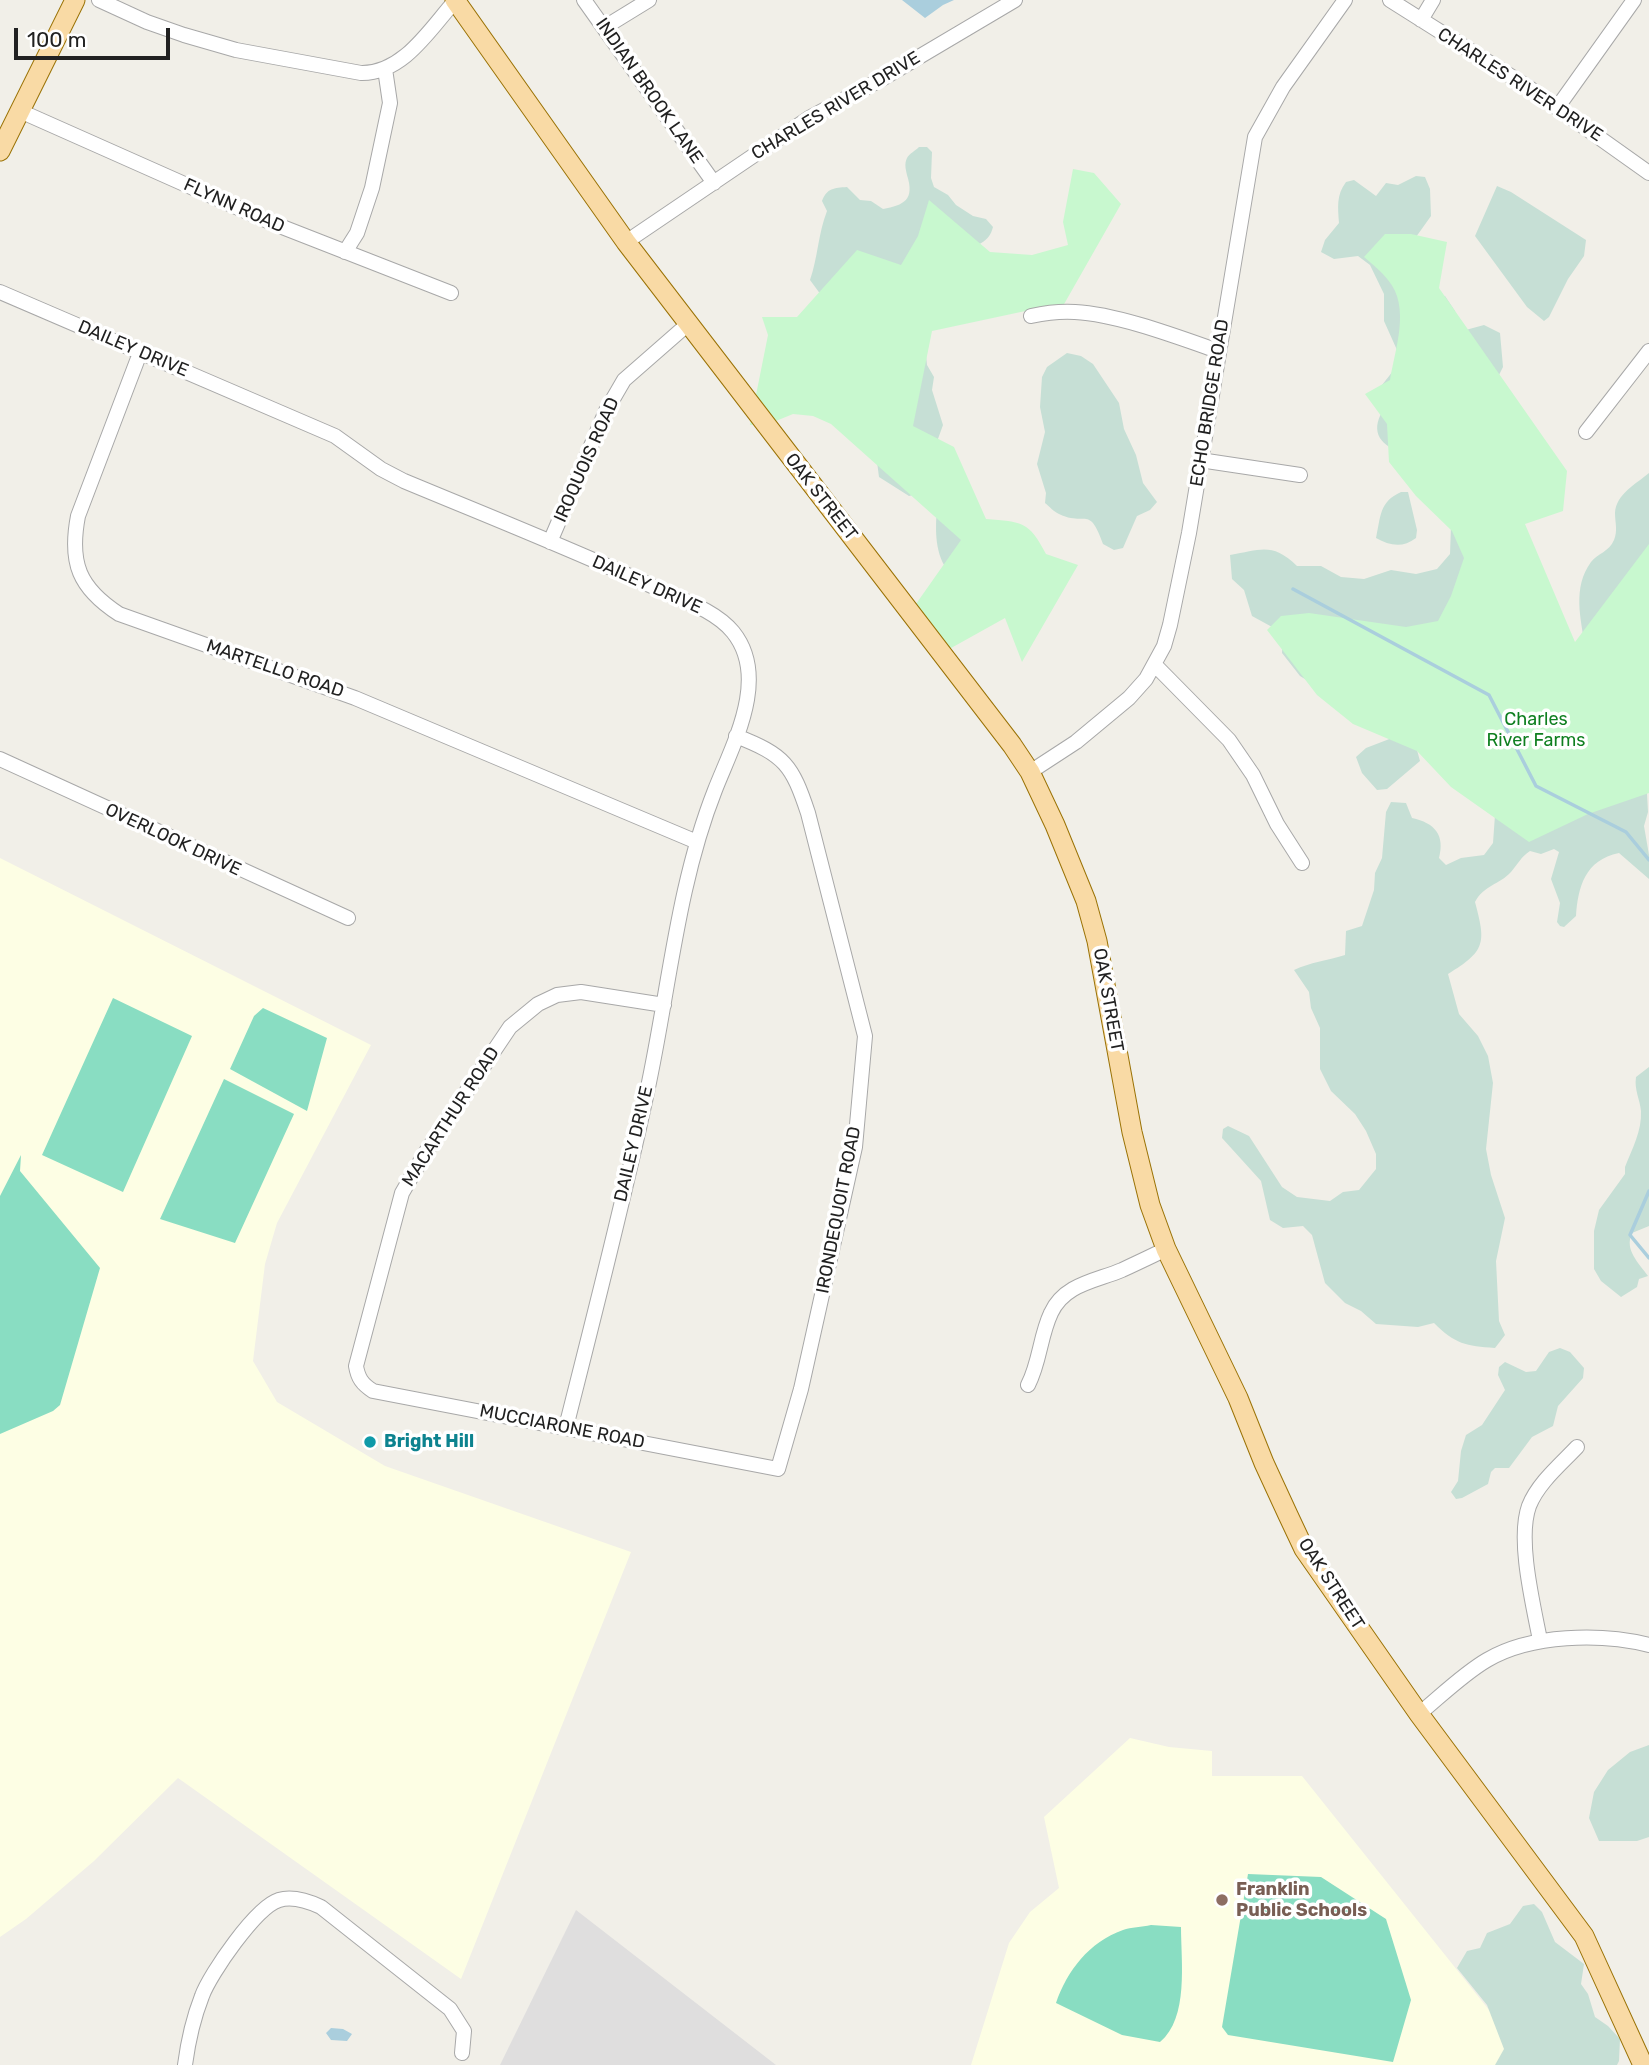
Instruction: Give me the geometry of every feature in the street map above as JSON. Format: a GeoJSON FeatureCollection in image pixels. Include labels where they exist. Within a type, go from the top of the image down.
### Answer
{"type":"FeatureCollection","features":[{"type":"Feature","properties":{"kind":"main road"},"geometry":{"type":"LineString","coordinates":[[0,151],[75,0]]}},
{"type":"Feature","properties":{"kind":"main road","name":"OAK STREET"},"geometry":{"type":"LineString","coordinates":[[455,0],[626,243],[964,681],[1030,772],[1074,869],[1097,941],[1132,1132],[1150,1205],[1166,1250],[1238,1398],[1264,1464],[1304,1549],[1419,1714],[1584,1936],[1643,2065]]}},
{"type":"Feature","properties":{"kind":"street"},"geometry":{"type":"LineString","coordinates":[[99,0],[147,22],[236,50],[361,73],[375,73],[385,69],[408,53],[455,0]]}},
{"type":"Feature","properties":{"kind":"street","name":"INDIAN BROOK LANE"},"geometry":{"type":"LineString","coordinates":[[584,0],[714,183]]}},
{"type":"Feature","properties":{"kind":"street"},"geometry":{"type":"LineString","coordinates":[[604,27],[649,0]]}},
{"type":"Feature","properties":{"kind":"street","name":"CHARLES RIVER DRIVE"},"geometry":{"type":"LineString","coordinates":[[626,243],[809,118],[880,80],[1015,0]]}},
{"type":"Feature","properties":{"kind":"street","name":"ECHO BRIDGE ROAD"},"geometry":{"type":"LineString","coordinates":[[1030,772],[1076,742],[1106,718],[1129,698],[1155,664],[1170,625],[1255,137],[1283,87],[1345,0]]}},
{"type":"Feature","properties":{"kind":"street","name":"CHARLES RIVER DRIVE"},"geometry":{"type":"LineString","coordinates":[[1390,0],[1557,108],[1649,173]]}},
{"type":"Feature","properties":{"kind":"street"},"geometry":{"type":"LineString","coordinates":[[1420,20],[1433,0]]}},
{"type":"Feature","properties":{"kind":"street"},"geometry":{"type":"LineString","coordinates":[[1557,108],[1634,0]]}},
{"type":"Feature","properties":{"kind":"street"},"geometry":{"type":"LineString","coordinates":[[345,252],[357,233],[372,188],[390,103],[385,69]]}},
{"type":"Feature","properties":{"kind":"street","name":"FLYNN ROAD"},"geometry":{"type":"LineString","coordinates":[[20,111],[272,223],[451,293]]}},
{"type":"Feature","properties":{"kind":"street","name":"DAILEY DRIVE"},"geometry":{"type":"LineString","coordinates":[[0,292],[335,436],[381,469],[404,481],[708,612],[733,632],[747,661],[750,683],[748,698],[705,814],[688,871],[647,1093],[566,1427]]}},
{"type":"Feature","properties":{"kind":"street"},"geometry":{"type":"LineString","coordinates":[[1031,316],[1077,312],[1104,317],[1218,351]]}},
{"type":"Feature","properties":{"kind":"street","name":"IROQUOIS ROAD"},"geometry":{"type":"LineString","coordinates":[[550,542],[606,411],[624,380],[688,324]]}},
{"type":"Feature","properties":{"kind":"street"},"geometry":{"type":"LineString","coordinates":[[1586,432],[1649,351]]}},
{"type":"Feature","properties":{"kind":"street","name":"MARTELLO ROAD"},"geometry":{"type":"LineString","coordinates":[[141,353],[78,516],[74,534],[78,572],[83,583],[101,602],[119,614],[296,675],[402,716],[697,842]]}},
{"type":"Feature","properties":{"kind":"street"},"geometry":{"type":"LineString","coordinates":[[1200,460],[1300,475]]}},
{"type":"Feature","properties":{"kind":"street"},"geometry":{"type":"LineString","coordinates":[[1155,664],[1229,740],[1253,775],[1277,824],[1302,863]]}},
{"type":"Feature","properties":{"kind":"street","name":"IRONDEQUOIT ROAD"},"geometry":{"type":"LineString","coordinates":[[736,736],[753,742],[786,763],[796,777],[808,813],[864,1037],[855,1147],[801,1389],[778,1469]]}},
{"type":"Feature","properties":{"kind":"street","name":"OVERLOOK DRIVE"},"geometry":{"type":"LineString","coordinates":[[0,759],[348,918]]}},
{"type":"Feature","properties":{"kind":"street","name":"MACARTHUR ROAD"},"geometry":{"type":"LineString","coordinates":[[357,1370],[402,1193],[424,1155],[510,1027],[538,1004],[557,995],[581,992],[664,1005]]}},
{"type":"Feature","properties":{"kind":"street"},"geometry":{"type":"LineString","coordinates":[[1028,1385],[1050,1314],[1065,1294],[1095,1278],[1119,1271],[1166,1250]]}},
{"type":"Feature","properties":{"kind":"street","name":"MUCCIARONE ROAD"},"geometry":{"type":"LineString","coordinates":[[357,1370],[362,1382],[373,1391],[778,1469]]}},
{"type":"Feature","properties":{"kind":"street"},"geometry":{"type":"LineString","coordinates":[[1539,1640],[1528,1571],[1525,1529],[1529,1505],[1577,1447]]}},
{"type":"Feature","properties":{"kind":"street"},"geometry":{"type":"LineString","coordinates":[[1419,1714],[1487,1660],[1539,1640],[1621,1638],[1649,1645]]}},
{"type":"Feature","properties":{"kind":"street"},"geometry":{"type":"LineString","coordinates":[[185,2065],[188,2041],[202,1994],[214,1973],[256,1916],[271,1903],[281,1899],[309,1902],[320,1907],[450,2009],[464,2031],[462,2053]]}},
{"type":"Feature","properties":{"kind":"shaded area"},"geometry":{"type":"Polygon","coordinates":[[[0,858],[371,1045],[277,1223],[265,1264],[253,1361],[277,1402],[385,1466],[631,1552],[461,1979],[178,1778],[94,1861],[26,1919],[0,1937],[0,858]]]}},
{"type":"Feature","properties":{"kind":"shaded area","name":"Franklin Public Schools"},"geometry":{"type":"Polygon","coordinates":[[[1130,1738],[1169,1747],[1212,1751],[1212,1776],[1302,1776],[1533,2065],[971,2065],[1009,1943],[1030,1912],[1059,1888],[1044,1817],[1130,1738]]]}},
{"type":"Feature","properties":{"kind":"shaded area"},"geometry":{"type":"Polygon","coordinates":[[[576,1910],[776,2065],[500,2065],[576,1910]]]}},
{"type":"Feature","properties":{"kind":"green space"},"geometry":{"type":"Polygon","coordinates":[[[919,147],[927,147],[932,152],[931,178],[934,187],[973,216],[986,219],[993,227],[985,240],[963,251],[925,345],[927,365],[934,377],[932,390],[943,425],[918,494],[909,496],[879,477],[876,454],[821,295],[810,280],[827,211],[822,201],[826,193],[835,188],[847,187],[860,200],[871,201],[883,209],[897,206],[906,200],[910,190],[906,160],[919,147]]]}},
{"type":"Feature","properties":{"kind":"green space"},"geometry":{"type":"Polygon","coordinates":[[[1073,169],[1094,173],[1121,204],[1055,320],[1030,310],[932,331],[913,426],[954,447],[986,519],[1023,525],[1035,535],[1046,554],[1078,565],[1022,662],[1005,618],[935,657],[904,621],[961,540],[831,424],[813,416],[793,414],[771,423],[750,425],[768,335],[762,317],[797,317],[857,250],[901,265],[918,236],[929,200],[990,252],[1032,255],[1068,245],[1063,222],[1073,169]]]}},
{"type":"Feature","properties":{"kind":"green space"},"geometry":{"type":"Polygon","coordinates":[[[1416,176],[1425,177],[1430,189],[1431,216],[1416,237],[1418,294],[1445,296],[1455,311],[1458,327],[1462,331],[1484,325],[1500,333],[1503,367],[1499,375],[1477,376],[1402,453],[1387,445],[1378,435],[1377,429],[1385,407],[1382,385],[1393,371],[1397,350],[1384,321],[1384,294],[1370,265],[1358,256],[1334,259],[1321,252],[1325,240],[1339,223],[1339,197],[1346,182],[1354,180],[1376,196],[1386,183],[1398,185],[1416,176]]]}},
{"type":"Feature","properties":{"kind":"green space"},"geometry":{"type":"Polygon","coordinates":[[[1497,186],[1511,192],[1586,240],[1584,256],[1568,279],[1549,317],[1544,321],[1527,307],[1475,236],[1497,186]]]}},
{"type":"Feature","properties":{"kind":"green space","name":"Charles River Farms"},"geometry":{"type":"Polygon","coordinates":[[[1385,234],[1411,234],[1447,242],[1439,288],[1567,471],[1563,511],[1525,524],[1575,642],[1649,544],[1649,793],[1588,814],[1529,842],[1451,787],[1417,751],[1353,724],[1317,695],[1267,630],[1281,616],[1309,613],[1406,627],[1438,621],[1451,596],[1464,558],[1452,531],[1416,496],[1389,462],[1387,424],[1365,394],[1390,380],[1400,328],[1399,303],[1395,291],[1364,257],[1385,234]]]}},
{"type":"Feature","properties":{"kind":"green space"},"geometry":{"type":"Polygon","coordinates":[[[1067,353],[1081,356],[1093,364],[1119,403],[1124,429],[1136,455],[1143,483],[1157,502],[1150,510],[1137,516],[1123,548],[1114,550],[1103,544],[1090,520],[1059,514],[1045,503],[1046,493],[1037,464],[1045,432],[1040,407],[1042,377],[1047,367],[1067,353]]]}},
{"type":"Feature","properties":{"kind":"green space"},"geometry":{"type":"Polygon","coordinates":[[[1649,473],[1649,703],[1646,775],[1648,812],[1644,826],[1649,855],[1649,879],[1619,853],[1598,862],[1585,876],[1576,916],[1564,927],[1557,922],[1560,903],[1551,879],[1559,852],[1554,849],[1541,854],[1530,851],[1511,872],[1487,888],[1475,902],[1481,927],[1480,945],[1470,959],[1448,974],[1459,1014],[1478,1036],[1488,1056],[1493,1083],[1486,1149],[1505,1218],[1496,1261],[1499,1321],[1505,1335],[1495,1348],[1468,1345],[1455,1340],[1434,1323],[1418,1327],[1376,1324],[1361,1311],[1345,1303],[1325,1283],[1312,1235],[1303,1226],[1283,1228],[1270,1220],[1261,1181],[1222,1138],[1223,1129],[1228,1126],[1249,1136],[1282,1187],[1297,1197],[1330,1201],[1343,1192],[1359,1190],[1376,1169],[1376,1154],[1355,1114],[1331,1091],[1320,1069],[1320,1028],[1311,1008],[1309,992],[1294,970],[1345,955],[1346,931],[1362,926],[1374,890],[1375,873],[1382,858],[1386,812],[1391,802],[1406,803],[1412,818],[1427,823],[1436,831],[1441,843],[1439,858],[1446,865],[1461,858],[1484,855],[1493,843],[1495,815],[1474,783],[1300,676],[1282,653],[1283,633],[1252,616],[1244,590],[1232,579],[1230,555],[1258,550],[1273,551],[1297,566],[1321,566],[1341,577],[1364,579],[1391,570],[1416,574],[1437,569],[1450,554],[1451,526],[1471,487],[1457,633],[1585,647],[1579,604],[1581,582],[1591,562],[1614,540],[1615,513],[1619,500],[1649,473]]]}},
{"type":"Feature","properties":{"kind":"green space"},"geometry":{"type":"Polygon","coordinates":[[[1401,492],[1408,492],[1417,530],[1416,538],[1401,545],[1386,543],[1376,538],[1380,516],[1389,500],[1401,492]]]}},
{"type":"Feature","properties":{"kind":"green space"},"geometry":{"type":"Polygon","coordinates":[[[980,508],[949,572],[939,551],[936,534],[937,509],[980,508]]]}},
{"type":"Feature","properties":{"kind":"green space"},"geometry":{"type":"Polygon","coordinates":[[[1392,738],[1417,750],[1420,761],[1387,789],[1377,790],[1362,773],[1356,757],[1366,748],[1392,738]]]}},
{"type":"Feature","properties":{"kind":"green space"},"geometry":{"type":"Polygon","coordinates":[[[113,998],[192,1036],[123,1192],[42,1155],[113,998]]]}},
{"type":"Feature","properties":{"kind":"green space"},"geometry":{"type":"Polygon","coordinates":[[[263,1008],[327,1038],[307,1111],[230,1069],[254,1016],[263,1008]]]}},
{"type":"Feature","properties":{"kind":"green space"},"geometry":{"type":"Polygon","coordinates":[[[1649,1067],[1649,1226],[1632,1233],[1630,1239],[1631,1251],[1648,1276],[1639,1279],[1637,1287],[1621,1297],[1601,1281],[1594,1269],[1594,1231],[1599,1210],[1625,1174],[1641,1118],[1636,1077],[1649,1067]]]}},
{"type":"Feature","properties":{"kind":"green space"},"geometry":{"type":"Polygon","coordinates":[[[224,1079],[294,1114],[235,1243],[160,1219],[224,1079]]]}},
{"type":"Feature","properties":{"kind":"green space"},"geometry":{"type":"Polygon","coordinates":[[[21,1155],[20,1171],[100,1268],[60,1405],[53,1411],[0,1434],[0,1196],[21,1155]]]}},
{"type":"Feature","properties":{"kind":"green space"},"geometry":{"type":"Polygon","coordinates":[[[1560,1348],[1570,1352],[1584,1368],[1583,1378],[1558,1406],[1553,1426],[1532,1437],[1509,1468],[1495,1468],[1488,1484],[1456,1499],[1451,1492],[1458,1481],[1461,1451],[1466,1435],[1482,1425],[1505,1390],[1498,1375],[1499,1367],[1505,1362],[1526,1372],[1536,1371],[1549,1352],[1560,1348]]]}},
{"type":"Feature","properties":{"kind":"green space"},"geometry":{"type":"Polygon","coordinates":[[[1649,1745],[1649,1837],[1637,1841],[1599,1841],[1589,1818],[1594,1792],[1608,1770],[1630,1752],[1649,1745]]]}},
{"type":"Feature","properties":{"kind":"green space"},"geometry":{"type":"Polygon","coordinates":[[[1248,1874],[1321,1877],[1386,1919],[1411,2000],[1393,2062],[1228,2035],[1222,2027],[1248,1874]]]}},
{"type":"Feature","properties":{"kind":"green space"},"geometry":{"type":"Polygon","coordinates":[[[1534,1904],[1542,1912],[1555,1942],[1584,1964],[1581,1984],[1588,1994],[1595,2017],[1620,2039],[1617,2065],[1495,2065],[1504,2049],[1487,2005],[1457,1968],[1467,1951],[1480,1948],[1487,1933],[1510,1924],[1523,1906],[1534,1904]]]}},
{"type":"Feature","properties":{"kind":"green space"},"geometry":{"type":"Polygon","coordinates":[[[1151,1925],[1181,1927],[1182,1972],[1179,2004],[1176,2019],[1160,2042],[1122,2035],[1056,2003],[1073,1969],[1090,1950],[1123,1930],[1151,1925]]]}},
{"type":"Feature","properties":{"kind":"water"},"geometry":{"type":"Polygon","coordinates":[[[902,0],[954,0],[925,18],[902,0]]]}},
{"type":"Feature","properties":{"kind":"water"},"geometry":{"type":"Polygon","coordinates":[[[331,2028],[343,2029],[352,2034],[347,2041],[331,2040],[326,2033],[331,2028]]]}},
{"type":"Feature","properties":{"kind":"waterway"},"geometry":{"type":"LineString","coordinates":[[1293,589],[1489,695],[1536,786],[1626,832],[1649,860]]}},
{"type":"Feature","properties":{"kind":"waterway"},"geometry":{"type":"LineString","coordinates":[[1649,1191],[1630,1235],[1649,1258]]}},
{"type":"Feature","properties":{"kind":"place","name":"Bright Hill"},"geometry":{"type":"Point","coordinates":[370,1442]}},
{"type":"Feature","properties":{"kind":"place","name":"Franklin Public Schools"},"geometry":{"type":"Point","coordinates":[1222,1900]}}]}
